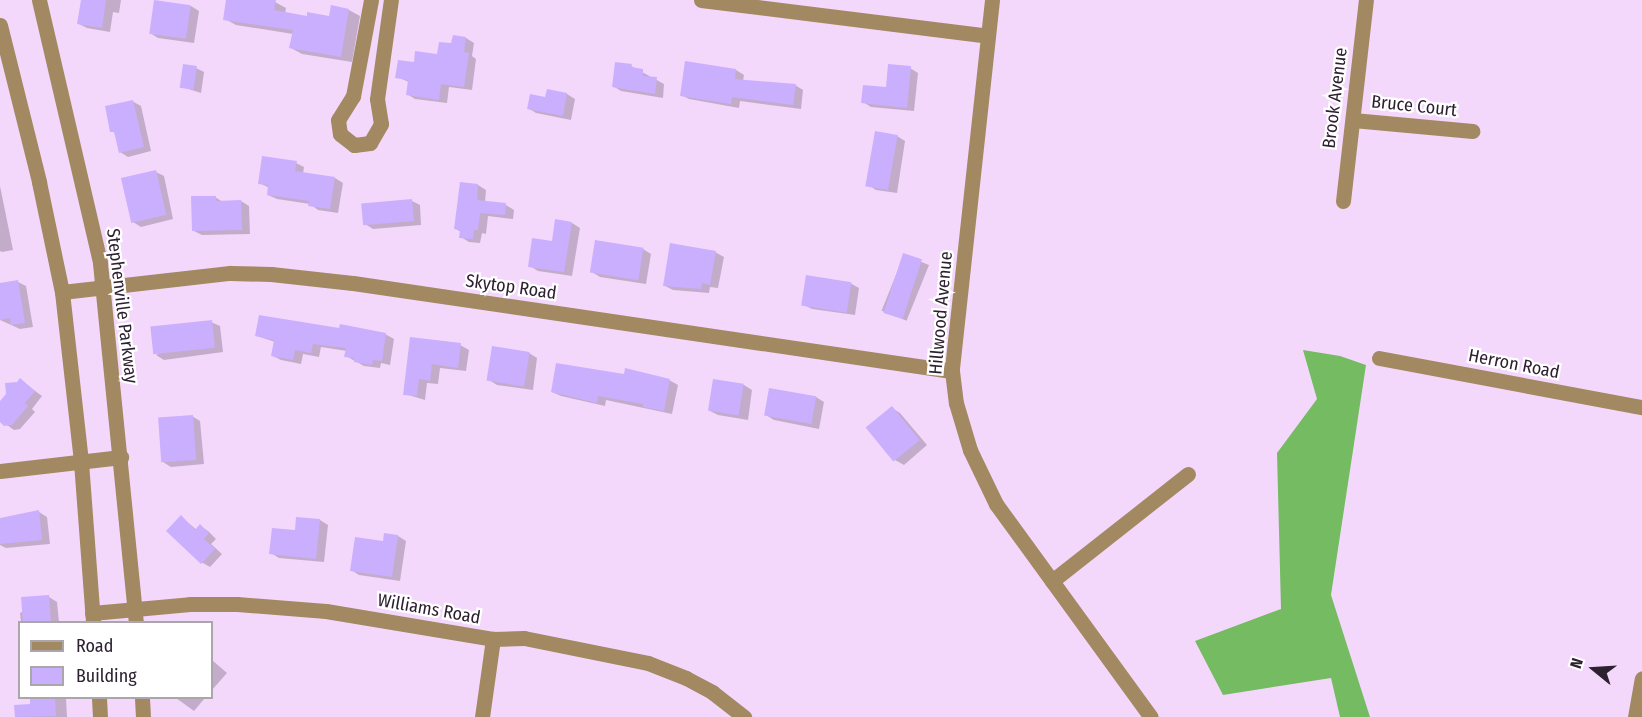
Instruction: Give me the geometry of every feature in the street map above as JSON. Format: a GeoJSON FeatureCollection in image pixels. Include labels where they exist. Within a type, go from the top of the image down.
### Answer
{"type":"FeatureCollection","features":[{"type":"Feature","properties":{"kind":"street","name":"Stephenville Parkway"},"geometry":{"type":"LineString","coordinates":[[39,0],[89,209],[103,287],[135,616]]}},
{"type":"Feature","properties":{"kind":"street"},"geometry":{"type":"LineString","coordinates":[[372,0],[353,96],[338,120],[340,134],[354,145],[370,143],[381,124],[377,99],[391,0]]}},
{"type":"Feature","properties":{"kind":"street"},"geometry":{"type":"LineString","coordinates":[[701,0],[988,36]]}},
{"type":"Feature","properties":{"kind":"street","name":"Hillwood Avenue"},"geometry":{"type":"LineString","coordinates":[[992,0],[952,371],[963,428],[980,472],[996,504],[1151,717]]}},
{"type":"Feature","properties":{"kind":"street","name":"Brook Avenue"},"geometry":{"type":"LineString","coordinates":[[1343,201],[1366,0]]}},
{"type":"Feature","properties":{"kind":"street"},"geometry":{"type":"LineString","coordinates":[[0,25],[41,193],[62,292],[81,462],[92,618]]}},
{"type":"Feature","properties":{"kind":"street","name":"Bruce Court"},"geometry":{"type":"LineString","coordinates":[[1353,120],[1472,131]]}},
{"type":"Feature","properties":{"kind":"street","name":"Skytop Road"},"geometry":{"type":"LineString","coordinates":[[62,292],[230,273],[272,274],[353,283],[952,371]]}},
{"type":"Feature","properties":{"kind":"street","name":"Herron Road"},"geometry":{"type":"LineString","coordinates":[[1378,358],[1642,407]]}},
{"type":"Feature","properties":{"kind":"street"},"geometry":{"type":"LineString","coordinates":[[0,471],[120,457]]}},
{"type":"Feature","properties":{"kind":"street"},"geometry":{"type":"LineString","coordinates":[[1052,581],[1188,474]]}},
{"type":"Feature","properties":{"kind":"street","name":"Williams Road"},"geometry":{"type":"LineString","coordinates":[[92,618],[135,616],[190,604],[280,607],[326,611],[493,639],[524,638],[648,663],[686,678],[712,692],[744,717]]}},
{"type":"Feature","properties":{"kind":"street"},"geometry":{"type":"LineString","coordinates":[[482,717],[493,639]]}},
{"type":"Feature","properties":{"kind":"street"},"geometry":{"type":"LineString","coordinates":[[1635,717],[1640,701],[1642,679]]}},
{"type":"Feature","properties":{"kind":"street"},"geometry":{"type":"LineString","coordinates":[[99,699],[100,717]]}},
{"type":"Feature","properties":{"kind":"street"},"geometry":{"type":"LineString","coordinates":[[142,699],[143,717]]}},
{"type":"Feature","properties":{"kind":"green space"},"geometry":{"type":"Polygon","coordinates":[[[1303,350],[1340,356],[1366,365],[1331,595],[1370,717],[1340,717],[1331,678],[1223,695],[1195,641],[1281,609],[1277,453],[1317,399],[1303,350]]]}},
{"type":"Feature","properties":{"kind":"building"},"geometry":{"type":"Polygon","coordinates":[[[81,0],[106,0],[102,28],[77,24],[81,0]]]}},
{"type":"Feature","properties":{"kind":"building"},"geometry":{"type":"Polygon","coordinates":[[[154,0],[191,5],[186,39],[149,34],[154,0]]]}},
{"type":"Feature","properties":{"kind":"building"},"geometry":{"type":"Polygon","coordinates":[[[226,0],[276,0],[274,10],[307,16],[307,12],[329,16],[331,5],[349,9],[341,57],[289,48],[293,30],[223,20],[226,0]]]}},
{"type":"Feature","properties":{"kind":"building"},"geometry":{"type":"Polygon","coordinates":[[[453,35],[466,37],[464,52],[469,53],[464,87],[441,84],[439,100],[406,95],[408,80],[395,78],[398,60],[414,62],[415,51],[437,54],[439,42],[451,43],[453,35]]]}},
{"type":"Feature","properties":{"kind":"building"},"geometry":{"type":"Polygon","coordinates":[[[685,61],[736,69],[735,79],[796,84],[793,105],[732,97],[731,104],[680,96],[685,61]]]}},
{"type":"Feature","properties":{"kind":"building"},"geometry":{"type":"Polygon","coordinates":[[[615,62],[632,64],[631,67],[643,69],[643,76],[657,77],[655,94],[612,87],[615,62]]]}},
{"type":"Feature","properties":{"kind":"building"},"geometry":{"type":"Polygon","coordinates":[[[183,64],[197,66],[194,90],[180,88],[183,64]]]}},
{"type":"Feature","properties":{"kind":"building"},"geometry":{"type":"Polygon","coordinates":[[[888,64],[911,66],[907,108],[861,103],[863,85],[886,87],[888,64]]]}},
{"type":"Feature","properties":{"kind":"building"},"geometry":{"type":"Polygon","coordinates":[[[547,89],[567,93],[563,116],[527,109],[530,94],[545,97],[547,89]]]}},
{"type":"Feature","properties":{"kind":"building"},"geometry":{"type":"Polygon","coordinates":[[[133,100],[144,147],[119,153],[114,132],[110,132],[105,106],[133,100]]]}},
{"type":"Feature","properties":{"kind":"building"},"geometry":{"type":"Polygon","coordinates":[[[875,131],[898,135],[888,190],[865,186],[875,131]]]}},
{"type":"Feature","properties":{"kind":"building"},"geometry":{"type":"Polygon","coordinates":[[[262,156],[297,161],[295,171],[335,177],[330,209],[308,206],[309,201],[267,195],[268,185],[258,184],[262,156]]]}},
{"type":"Feature","properties":{"kind":"building"},"geometry":{"type":"Polygon","coordinates":[[[156,170],[166,215],[131,223],[121,178],[156,170]]]}},
{"type":"Feature","properties":{"kind":"building"},"geometry":{"type":"Polygon","coordinates":[[[460,182],[478,184],[477,200],[506,203],[505,215],[480,213],[478,230],[474,230],[473,239],[459,238],[460,230],[454,229],[460,182]]]}},
{"type":"Feature","properties":{"kind":"building"},"geometry":{"type":"Polygon","coordinates":[[[191,196],[216,196],[216,201],[241,200],[242,230],[192,231],[191,196]]]}},
{"type":"Feature","properties":{"kind":"building"},"geometry":{"type":"Polygon","coordinates":[[[412,199],[414,221],[363,225],[361,203],[412,199]]]}},
{"type":"Feature","properties":{"kind":"building"},"geometry":{"type":"Polygon","coordinates":[[[555,219],[572,222],[564,272],[528,267],[532,238],[552,241],[555,219]]]}},
{"type":"Feature","properties":{"kind":"building"},"geometry":{"type":"Polygon","coordinates":[[[595,240],[643,248],[638,280],[590,273],[595,240]]]}},
{"type":"Feature","properties":{"kind":"building"},"geometry":{"type":"Polygon","coordinates":[[[670,243],[716,251],[710,285],[702,283],[701,289],[663,286],[670,243]]]}},
{"type":"Feature","properties":{"kind":"building"},"geometry":{"type":"Polygon","coordinates":[[[903,253],[922,259],[903,319],[884,313],[903,253]]]}},
{"type":"Feature","properties":{"kind":"building"},"geometry":{"type":"Polygon","coordinates":[[[806,275],[851,282],[847,313],[801,306],[806,275]]]}},
{"type":"Feature","properties":{"kind":"building"},"geometry":{"type":"Polygon","coordinates":[[[18,280],[25,323],[11,325],[10,318],[0,320],[0,283],[18,280]]]}},
{"type":"Feature","properties":{"kind":"building"},"geometry":{"type":"Polygon","coordinates":[[[259,315],[339,328],[340,324],[386,333],[382,361],[373,360],[372,365],[354,362],[354,358],[344,357],[346,348],[313,344],[311,353],[295,350],[293,360],[271,356],[274,340],[255,336],[259,315]]]}},
{"type":"Feature","properties":{"kind":"building"},"geometry":{"type":"Polygon","coordinates":[[[212,320],[215,348],[153,354],[150,326],[212,320]]]}},
{"type":"Feature","properties":{"kind":"building"},"geometry":{"type":"Polygon","coordinates":[[[410,337],[461,343],[458,368],[432,364],[430,381],[419,379],[417,396],[403,395],[410,337]]]}},
{"type":"Feature","properties":{"kind":"building"},"geometry":{"type":"Polygon","coordinates":[[[492,346],[530,352],[524,387],[487,381],[492,346]]]}},
{"type":"Feature","properties":{"kind":"building"},"geometry":{"type":"Polygon","coordinates":[[[556,363],[624,374],[625,368],[670,379],[664,411],[643,407],[643,404],[598,396],[597,403],[551,392],[556,363]]]}},
{"type":"Feature","properties":{"kind":"building"},"geometry":{"type":"Polygon","coordinates":[[[20,378],[35,391],[25,403],[28,406],[12,425],[4,426],[0,422],[0,401],[6,394],[5,383],[17,382],[20,378]]]}},
{"type":"Feature","properties":{"kind":"building"},"geometry":{"type":"Polygon","coordinates":[[[713,379],[744,384],[739,415],[708,411],[713,379]]]}},
{"type":"Feature","properties":{"kind":"building"},"geometry":{"type":"Polygon","coordinates":[[[769,388],[816,396],[811,424],[764,416],[769,388]]]}},
{"type":"Feature","properties":{"kind":"building"},"geometry":{"type":"Polygon","coordinates":[[[892,406],[920,440],[893,462],[866,427],[892,406]]]}},
{"type":"Feature","properties":{"kind":"building"},"geometry":{"type":"Polygon","coordinates":[[[193,415],[196,460],[161,462],[158,417],[193,415]]]}},
{"type":"Feature","properties":{"kind":"building"},"geometry":{"type":"Polygon","coordinates":[[[39,510],[42,540],[0,544],[0,518],[39,510]]]}},
{"type":"Feature","properties":{"kind":"building"},"geometry":{"type":"Polygon","coordinates":[[[181,515],[195,530],[200,524],[209,533],[204,539],[215,549],[201,564],[166,531],[181,515]]]}},
{"type":"Feature","properties":{"kind":"building"},"geometry":{"type":"Polygon","coordinates":[[[296,517],[320,519],[316,559],[269,554],[272,528],[295,530],[296,517]]]}},
{"type":"Feature","properties":{"kind":"building"},"geometry":{"type":"Polygon","coordinates":[[[384,533],[398,535],[392,577],[350,571],[355,537],[383,541],[384,533]]]}},
{"type":"Feature","properties":{"kind":"building"},"geometry":{"type":"Polygon","coordinates":[[[49,595],[51,621],[23,621],[21,597],[49,595]]]}},
{"type":"Feature","properties":{"kind":"building"},"geometry":{"type":"Polygon","coordinates":[[[30,699],[55,699],[56,716],[15,717],[14,705],[30,704],[30,699]]]}}]}
